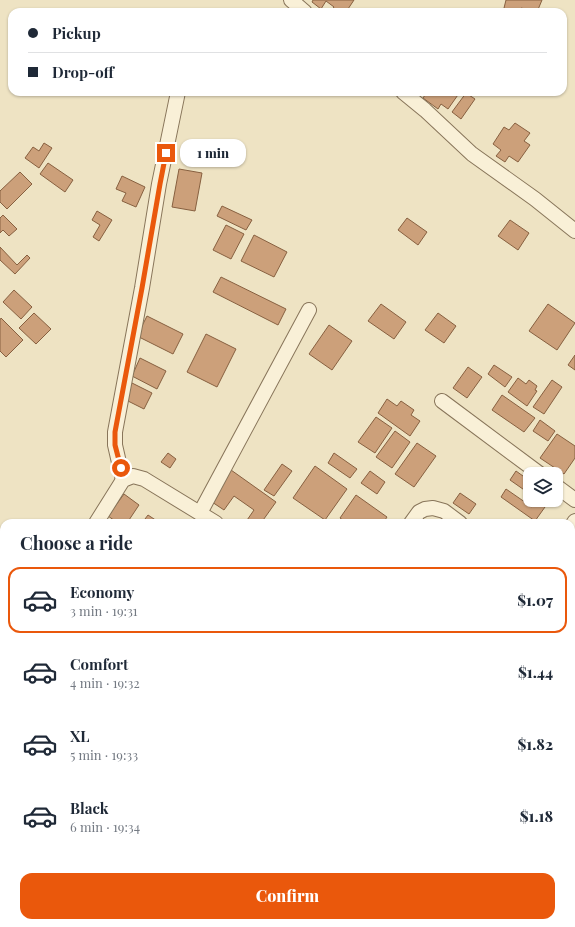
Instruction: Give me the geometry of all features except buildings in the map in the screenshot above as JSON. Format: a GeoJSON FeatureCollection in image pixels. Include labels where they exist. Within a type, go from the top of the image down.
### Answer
{"type":"FeatureCollection","features":[{"type":"Feature","properties":{"kind":"street"},"geometry":{"type":"LineString","coordinates":[[291,0],[300,8]]}},
{"type":"Feature","properties":{"kind":"street"},"geometry":{"type":"LineString","coordinates":[[123,480],[115,445],[115,432],[177,96]]}},
{"type":"Feature","properties":{"kind":"street"},"geometry":{"type":"LineString","coordinates":[[408,96],[472,154],[575,231]]}},
{"type":"Feature","properties":{"kind":"street"},"geometry":{"type":"LineString","coordinates":[[200,513],[309,310]]}},
{"type":"Feature","properties":{"kind":"street"},"geometry":{"type":"LineString","coordinates":[[442,401],[531,467]]}},
{"type":"Feature","properties":{"kind":"street"},"geometry":{"type":"LineString","coordinates":[[99,519],[123,480],[133,476],[144,479],[210,519]]}},
{"type":"Feature","properties":{"kind":"street"},"geometry":{"type":"LineString","coordinates":[[563,491],[575,500]]}},
{"type":"Feature","properties":{"kind":"street"},"geometry":{"type":"LineString","coordinates":[[414,519],[419,512],[425,509],[433,508],[444,511],[455,519]]}},
{"type":"Feature","properties":{"kind":"route"},"geometry":{"type":"LineString","coordinates":[[121,468],[115,445],[115,432],[166,153]]}}]}
